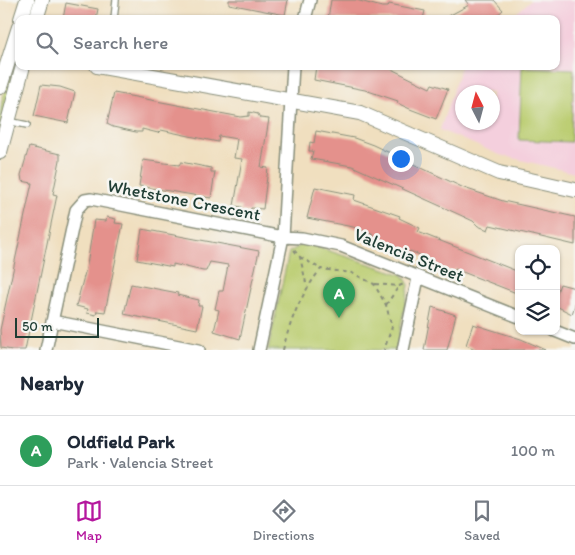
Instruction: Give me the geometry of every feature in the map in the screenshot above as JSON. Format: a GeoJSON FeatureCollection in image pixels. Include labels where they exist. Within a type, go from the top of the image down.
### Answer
{"type":"FeatureCollection","features":[{"type":"Feature","properties":{"kind":"street"},"geometry":{"type":"LineString","coordinates":[[22,15],[27,0]]}},
{"type":"Feature","properties":{"kind":"street"},"geometry":{"type":"LineString","coordinates":[[37,15],[42,0]]}},
{"type":"Feature","properties":{"kind":"street"},"geometry":{"type":"LineString","coordinates":[[306,15],[310,0]]}},
{"type":"Feature","properties":{"kind":"street"},"geometry":{"type":"LineString","coordinates":[[0,87],[15,53]]}},
{"type":"Feature","properties":{"kind":"street"},"geometry":{"type":"LineString","coordinates":[[0,152],[21,70]]}},
{"type":"Feature","properties":{"kind":"street"},"geometry":{"type":"LineString","coordinates":[[121,70],[373,117],[499,173],[575,190]]}},
{"type":"Feature","properties":{"kind":"street"},"geometry":{"type":"LineString","coordinates":[[259,350],[283,237],[293,70]]}},
{"type":"Feature","properties":{"kind":"street","name":"Whetstone Crescent"},"geometry":{"type":"LineString","coordinates":[[46,350],[76,210],[85,200],[91,199],[283,237]]}},
{"type":"Feature","properties":{"kind":"street","name":"Valencia Street"},"geometry":{"type":"LineString","coordinates":[[283,237],[302,238],[341,246],[515,315]]}},
{"type":"Feature","properties":{"kind":"street"},"geometry":{"type":"LineString","coordinates":[[403,350],[418,278]]}},
{"type":"Feature","properties":{"kind":"street"},"geometry":{"type":"LineString","coordinates":[[52,321],[199,350]]}},
{"type":"Feature","properties":{"kind":"street"},"geometry":{"type":"LineString","coordinates":[[560,333],[575,339]]}},
{"type":"Feature","properties":{"kind":"lane"},"geometry":{"type":"LineString","coordinates":[[114,15],[116,0]]}},
{"type":"Feature","properties":{"kind":"lane"},"geometry":{"type":"LineString","coordinates":[[8,121],[28,125]]}},
{"type":"Feature","properties":{"kind":"path"},"geometry":{"type":"LineString","coordinates":[[294,250],[300,257],[322,269],[352,273],[374,284],[399,286],[386,305]]}},
{"type":"Feature","properties":{"kind":"path"},"geometry":{"type":"LineString","coordinates":[[300,257],[307,287]]}},
{"type":"Feature","properties":{"kind":"path"},"geometry":{"type":"LineString","coordinates":[[283,350],[287,333],[307,287],[322,269]]}},
{"type":"Feature","properties":{"kind":"path"},"geometry":{"type":"LineString","coordinates":[[374,284],[386,305],[392,327],[384,350]]}},
{"type":"Feature","properties":{"kind":"shaded area"},"geometry":{"type":"Polygon","coordinates":[[[531,0],[575,0],[575,173],[500,155],[440,130],[460,70],[560,70],[560,15],[514,15],[531,0]]]}},
{"type":"Feature","properties":{"kind":"green space"},"geometry":{"type":"Polygon","coordinates":[[[574,69],[571,142],[519,140],[522,70],[574,69]]]}},
{"type":"Feature","properties":{"kind":"green space"},"geometry":{"type":"Polygon","coordinates":[[[11,76],[14,76],[0,132],[2,103],[11,76]]]}},
{"type":"Feature","properties":{"kind":"green space"},"geometry":{"type":"Polygon","coordinates":[[[305,243],[403,275],[409,285],[396,350],[268,350],[289,252],[305,243]]]}},
{"type":"Feature","properties":{"kind":"building"},"geometry":{"type":"Polygon","coordinates":[[[229,0],[288,0],[285,15],[229,4],[229,0]]]}},
{"type":"Feature","properties":{"kind":"building"},"geometry":{"type":"Polygon","coordinates":[[[331,0],[356,0],[382,7],[388,7],[389,4],[425,11],[424,15],[329,15],[331,0]]]}},
{"type":"Feature","properties":{"kind":"building"},"geometry":{"type":"Polygon","coordinates":[[[465,0],[494,0],[503,10],[497,15],[450,15],[469,5],[465,0]]]}},
{"type":"Feature","properties":{"kind":"building"},"geometry":{"type":"Polygon","coordinates":[[[66,3],[98,9],[97,15],[64,15],[66,3]]]}},
{"type":"Feature","properties":{"kind":"building"},"geometry":{"type":"Polygon","coordinates":[[[315,70],[393,70],[430,88],[432,84],[448,89],[436,119],[397,103],[398,101],[365,90],[314,80],[315,70]]]}},
{"type":"Feature","properties":{"kind":"building"},"geometry":{"type":"Polygon","coordinates":[[[41,85],[60,87],[75,92],[68,123],[34,116],[41,85]]]}},
{"type":"Feature","properties":{"kind":"building"},"geometry":{"type":"Polygon","coordinates":[[[114,93],[241,117],[249,116],[249,112],[258,114],[260,118],[269,119],[261,167],[268,168],[263,209],[251,208],[250,212],[241,211],[242,207],[234,206],[242,159],[234,158],[237,139],[219,136],[218,142],[161,130],[158,133],[142,129],[142,132],[136,132],[113,127],[107,124],[114,93]]]}},
{"type":"Feature","properties":{"kind":"building"},"geometry":{"type":"Polygon","coordinates":[[[316,131],[354,138],[373,145],[464,188],[503,201],[575,217],[575,245],[490,225],[488,230],[478,226],[473,221],[352,166],[311,159],[313,151],[309,151],[310,142],[314,143],[316,131]]]}},
{"type":"Feature","properties":{"kind":"building"},"geometry":{"type":"Polygon","coordinates":[[[29,147],[60,154],[60,160],[53,194],[57,195],[25,350],[12,350],[1,348],[0,330],[32,183],[22,181],[21,175],[29,147]]]}},
{"type":"Feature","properties":{"kind":"building"},"geometry":{"type":"Polygon","coordinates":[[[143,160],[179,165],[181,162],[211,168],[211,172],[215,172],[211,198],[139,186],[143,160]]]}},
{"type":"Feature","properties":{"kind":"building"},"geometry":{"type":"Polygon","coordinates":[[[315,187],[355,195],[354,200],[400,216],[399,218],[420,228],[418,232],[515,270],[515,292],[455,269],[454,272],[442,268],[429,262],[430,259],[410,251],[409,253],[373,237],[374,235],[353,227],[307,218],[315,187]]]}},
{"type":"Feature","properties":{"kind":"building"},"geometry":{"type":"Polygon","coordinates":[[[107,217],[116,219],[115,223],[123,224],[105,312],[97,311],[96,315],[87,313],[88,309],[76,306],[87,265],[94,220],[106,221],[107,217]]]}},
{"type":"Feature","properties":{"kind":"building"},"geometry":{"type":"Polygon","coordinates":[[[142,229],[259,251],[240,339],[214,331],[219,310],[215,309],[219,291],[223,291],[228,265],[210,262],[206,271],[203,271],[173,264],[173,267],[137,260],[142,229]]]}},
{"type":"Feature","properties":{"kind":"building"},"geometry":{"type":"Polygon","coordinates":[[[131,284],[178,293],[177,295],[199,300],[198,306],[202,306],[197,329],[124,314],[131,284]]]}},
{"type":"Feature","properties":{"kind":"building"},"geometry":{"type":"Polygon","coordinates":[[[560,284],[575,288],[575,305],[572,314],[560,308],[560,284]]]}},
{"type":"Feature","properties":{"kind":"building"},"geometry":{"type":"Polygon","coordinates":[[[432,307],[456,315],[447,350],[424,350],[432,307]]]}},
{"type":"Feature","properties":{"kind":"building"},"geometry":{"type":"Polygon","coordinates":[[[473,324],[521,339],[546,350],[478,350],[466,345],[473,324]]]}},
{"type":"Feature","properties":{"kind":"place","name":"Oldfield Park"},"geometry":{"type":"Point","coordinates":[339,318]}}]}
